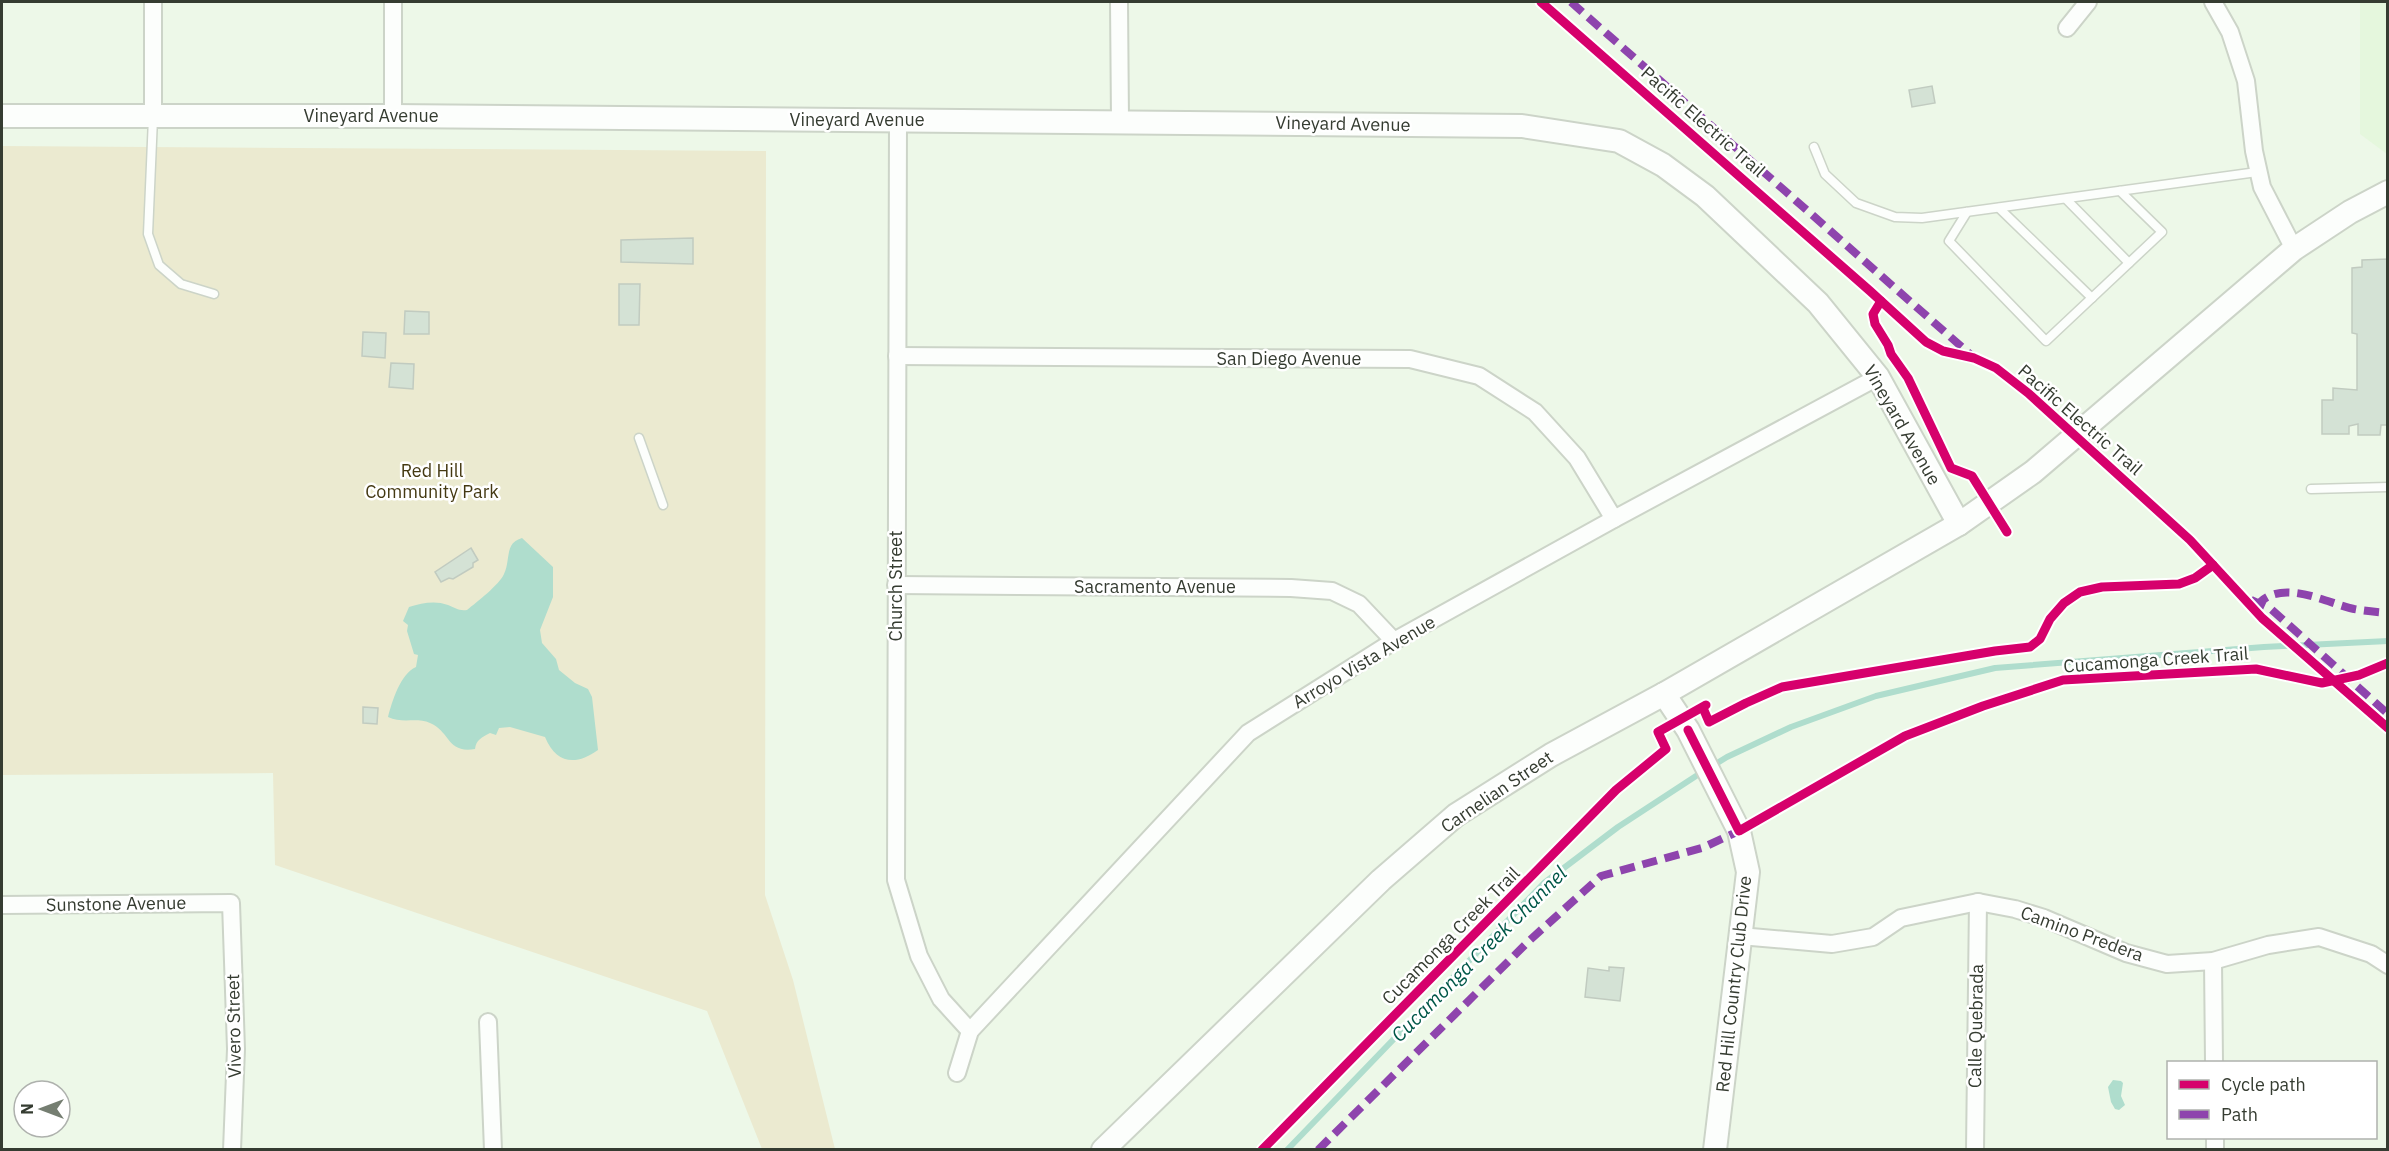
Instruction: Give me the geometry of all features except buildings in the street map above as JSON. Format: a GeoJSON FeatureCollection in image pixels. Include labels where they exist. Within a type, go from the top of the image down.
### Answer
{"type":"FeatureCollection","features":[{"type":"Feature","properties":{"kind":"street"},"geometry":{"type":"LineString","coordinates":[[153,2],[153,116]]}},
{"type":"Feature","properties":{"kind":"street"},"geometry":{"type":"LineString","coordinates":[[393,2],[393,116]]}},
{"type":"Feature","properties":{"kind":"street"},"geometry":{"type":"LineString","coordinates":[[1119,2],[1120,121]]}},
{"type":"Feature","properties":{"kind":"street"},"geometry":{"type":"LineString","coordinates":[[2067,28],[2088,2]]}},
{"type":"Feature","properties":{"kind":"street"},"geometry":{"type":"LineString","coordinates":[[2212,2],[2230,32],[2246,81],[2257,172],[2262,187],[2294,249]]}},
{"type":"Feature","properties":{"kind":"street","name":"Vineyard Avenue"},"geometry":{"type":"LineString","coordinates":[[2,116],[393,116],[1522,126],[1619,141],[1664,165],[1705,196],[1818,303],[1878,377],[1959,524]]}},
{"type":"Feature","properties":{"kind":"street","name":"Church Street"},"geometry":{"type":"LineString","coordinates":[[898,120],[896,880],[919,956],[941,999],[970,1032]]}},
{"type":"Feature","properties":{"kind":"street"},"geometry":{"type":"LineString","coordinates":[[1959,524],[2033,472],[2294,249],[2350,212],[2388,192]]}},
{"type":"Feature","properties":{"kind":"street","name":"San Diego Avenue"},"geometry":{"type":"LineString","coordinates":[[897,356],[1410,359],[1479,376],[1535,412],[1577,458],[1614,519]]}},
{"type":"Feature","properties":{"kind":"street","name":"Arroyo Vista Avenue"},"geometry":{"type":"LineString","coordinates":[[957,1073],[970,1032],[1248,733],[1394,642],[1614,519],[1878,377]]}},
{"type":"Feature","properties":{"kind":"street","name":"Carnelian Street"},"geometry":{"type":"LineString","coordinates":[[1103,1149],[1381,880],[1456,815],[1551,755],[1664,694],[1959,524]]}},
{"type":"Feature","properties":{"kind":"street","name":"Sacramento Avenue"},"geometry":{"type":"LineString","coordinates":[[896,585],[1291,588],[1332,591],[1359,604],[1394,642]]}},
{"type":"Feature","properties":{"kind":"street","name":"Red Hill Country Club Drive"},"geometry":{"type":"LineString","coordinates":[[1664,694],[1688,730],[1740,831],[1748,872],[1715,1149]]}},
{"type":"Feature","properties":{"kind":"street","name":"Camino Predera"},"geometry":{"type":"LineString","coordinates":[[1740,936],[1832,944],[1873,937],[1901,918],[1978,902],[2034,915],[2126,952],[2168,964],[2213,960],[2268,945],[2319,937],[2371,954],[2388,965]]}},
{"type":"Feature","properties":{"kind":"street","name":"Calle Quebrada"},"geometry":{"type":"LineString","coordinates":[[1975,1149],[1978,902]]}},
{"type":"Feature","properties":{"kind":"street","name":"Sunstone Avenue"},"geometry":{"type":"LineString","coordinates":[[2,905],[231,903]]}},
{"type":"Feature","properties":{"kind":"street","name":"Vivero Street"},"geometry":{"type":"LineString","coordinates":[[231,903],[236,1049],[232,1149]]}},
{"type":"Feature","properties":{"kind":"street"},"geometry":{"type":"LineString","coordinates":[[2213,960],[2214,1061]]}},
{"type":"Feature","properties":{"kind":"street"},"geometry":{"type":"LineString","coordinates":[[488,1022],[493,1149]]}},
{"type":"Feature","properties":{"kind":"lane"},"geometry":{"type":"LineString","coordinates":[[153,116],[148,234],[159,265],[181,284],[214,294]]}},
{"type":"Feature","properties":{"kind":"lane"},"geometry":{"type":"LineString","coordinates":[[1814,147],[1826,174],[1856,203],[1896,217],[1922,218],[2257,172]]}},
{"type":"Feature","properties":{"kind":"lane"},"geometry":{"type":"LineString","coordinates":[[1967,212],[1948,241],[2046,340],[2162,232],[2120,191]]}},
{"type":"Feature","properties":{"kind":"lane"},"geometry":{"type":"LineString","coordinates":[[2066,199],[2129,263]]}},
{"type":"Feature","properties":{"kind":"lane"},"geometry":{"type":"LineString","coordinates":[[1999,208],[2092,298]]}},
{"type":"Feature","properties":{"kind":"lane"},"geometry":{"type":"LineString","coordinates":[[639,438],[663,505]]}},
{"type":"Feature","properties":{"kind":"lane"},"geometry":{"type":"LineString","coordinates":[[2311,489],[2388,487]]}},
{"type":"Feature","properties":{"kind":"shaded area"},"geometry":{"type":"Polygon","coordinates":[[[2360,2],[2387,2],[2387,154],[2360,134],[2360,2]]]}},
{"type":"Feature","properties":{"kind":"green space","name":"Red Hill Community Park"},"geometry":{"type":"Polygon","coordinates":[[[2,146],[766,151],[765,895],[793,980],[835,1149],[762,1149],[707,1011],[275,865],[273,773],[2,775],[2,146]]]}},
{"type":"Feature","properties":{"kind":"water"},"geometry":{"type":"Polygon","coordinates":[[[522,538],[553,567],[553,597],[540,630],[542,643],[556,659],[559,670],[575,683],[588,689],[592,697],[598,750],[582,759],[567,760],[555,753],[545,737],[510,727],[499,728],[496,735],[490,733],[480,739],[475,749],[466,750],[454,745],[442,731],[430,723],[388,717],[401,682],[416,667],[418,655],[414,654],[407,631],[408,625],[403,621],[409,607],[433,602],[443,603],[459,610],[467,610],[498,583],[506,569],[510,548],[516,540],[522,538]]]}},
{"type":"Feature","properties":{"kind":"water"},"geometry":{"type":"Polygon","coordinates":[[[2113,1080],[2123,1083],[2121,1096],[2125,1105],[2119,1110],[2115,1109],[2111,1102],[2108,1087],[2113,1080]]]}},
{"type":"Feature","properties":{"kind":"waterway","name":"Cucamonga Creek Channel"},"geometry":{"type":"LineString","coordinates":[[1287,1150],[1544,883],[1618,827],[1696,776],[1727,757],[1791,727],[1876,696],[1995,668],[2264,647],[2388,641]]}},
{"type":"Feature","properties":{"kind":"marked path"},"geometry":{"type":"LineString","coordinates":[[1571,2],[1972,356]]}},
{"type":"Feature","properties":{"kind":"marked path"},"geometry":{"type":"LineString","coordinates":[[2256,607],[2266,598],[2277,593],[2290,592],[2354,609],[2388,613]]}},
{"type":"Feature","properties":{"kind":"marked path"},"geometry":{"type":"LineString","coordinates":[[2251,600],[2271,609],[2388,714]]}},
{"type":"Feature","properties":{"kind":"marked path"},"geometry":{"type":"LineString","coordinates":[[1318,1150],[1530,940],[1601,876],[1702,848],[1739,831]]}},
{"type":"Feature","properties":{"kind":"cycle path","name":"Pacific Electric Trail"},"geometry":{"type":"LineString","coordinates":[[1541,2],[1926,342],[1943,351],[1974,358],[1996,368],[2028,393],[2190,540],[2262,618],[2388,728]]}},
{"type":"Feature","properties":{"kind":"cycle path"},"geometry":{"type":"LineString","coordinates":[[1881,301],[1873,314],[1875,324],[1891,354],[1908,378],[1951,468],[1972,476],[2007,532]]}},
{"type":"Feature","properties":{"kind":"cycle path"},"geometry":{"type":"LineString","coordinates":[[1703,708],[1709,722],[1782,687],[2030,647],[2040,639],[2050,619],[2064,603],[2080,592],[2102,587],[2179,584],[2195,578],[2213,565]]}},
{"type":"Feature","properties":{"kind":"cycle path","name":"Cucamonga Creek Trail"},"geometry":{"type":"LineString","coordinates":[[1688,730],[1739,831],[1905,736],[1983,706],[2063,680],[2256,669],[2322,683],[2359,675],[2388,663]]}},
{"type":"Feature","properties":{"kind":"cycle path","name":"Cucamonga Creek Trail"},"geometry":{"type":"LineString","coordinates":[[1262,1150],[1616,790],[1666,749],[1658,732],[1706,705]]}}]}
